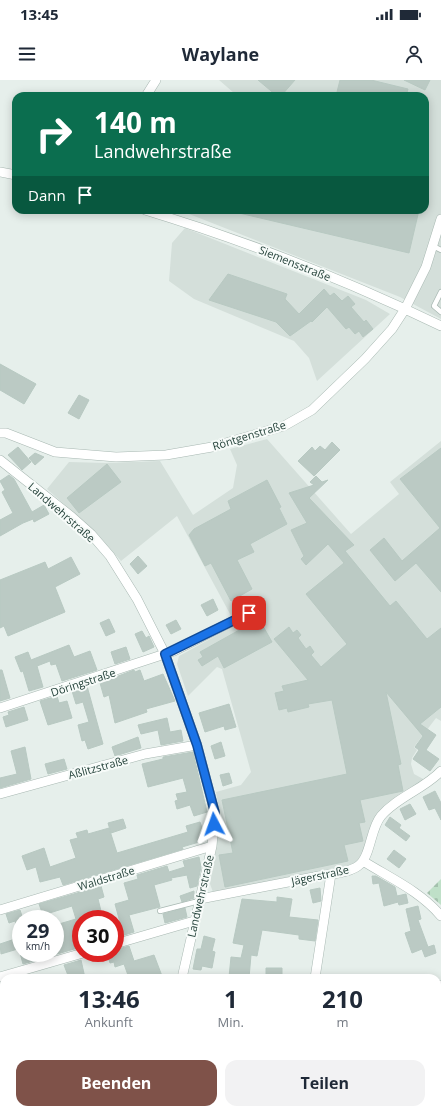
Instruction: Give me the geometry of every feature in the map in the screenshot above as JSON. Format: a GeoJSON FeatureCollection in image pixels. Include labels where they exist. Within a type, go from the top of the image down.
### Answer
{"type":"FeatureCollection","features":[{"type":"Feature","properties":{"kind":"street"},"geometry":{"type":"LineString","coordinates":[[148,92],[156,80]]}},
{"type":"Feature","properties":{"kind":"street"},"geometry":{"type":"LineString","coordinates":[[0,172],[12,174]]}},
{"type":"Feature","properties":{"kind":"street","name":"Siemensstraße"},"geometry":{"type":"LineString","coordinates":[[158,214],[192,224],[286,258],[441,326]]}},
{"type":"Feature","properties":{"kind":"street","name":"Röntgenstraße"},"geometry":{"type":"LineString","coordinates":[[0,433],[55,452],[116,457],[166,455],[212,447],[284,426],[312,410],[365,359],[392,329],[405,309],[437,248],[441,219]]}},
{"type":"Feature","properties":{"kind":"street","name":"Landwehrstraße"},"geometry":{"type":"LineString","coordinates":[[0,460],[72,517],[91,534],[110,556],[137,599],[165,654],[197,745],[215,813],[212,846],[183,974]]}},
{"type":"Feature","properties":{"kind":"street"},"geometry":{"type":"LineString","coordinates":[[165,654],[249,613]]}},
{"type":"Feature","properties":{"kind":"street","name":"Döringstraße"},"geometry":{"type":"LineString","coordinates":[[0,708],[165,654]]}},
{"type":"Feature","properties":{"kind":"street","name":"Aßlitzstraße"},"geometry":{"type":"LineString","coordinates":[[0,794],[144,754],[197,745]]}},
{"type":"Feature","properties":{"kind":"street","name":"Jägerstraße"},"geometry":{"type":"LineString","coordinates":[[200,900],[350,870],[358,866],[363,861],[374,827],[380,817],[390,806],[412,793],[441,770]]}},
{"type":"Feature","properties":{"kind":"street","name":"Waldstraße"},"geometry":{"type":"LineString","coordinates":[[0,910],[212,846]]}},
{"type":"Feature","properties":{"kind":"street"},"geometry":{"type":"LineString","coordinates":[[363,861],[418,894],[432,905],[441,916]]}},
{"type":"Feature","properties":{"kind":"street"},"geometry":{"type":"LineString","coordinates":[[316,974],[331,874]]}},
{"type":"Feature","properties":{"kind":"street"},"geometry":{"type":"LineString","coordinates":[[124,941],[194,921]]}},
{"type":"Feature","properties":{"kind":"street"},"geometry":{"type":"LineString","coordinates":[[10,974],[72,956]]}},
{"type":"Feature","properties":{"kind":"lane"},"geometry":{"type":"LineString","coordinates":[[441,292],[434,306],[441,312]]}},
{"type":"Feature","properties":{"kind":"lane"},"geometry":{"type":"LineString","coordinates":[[160,911],[200,900]]}},
{"type":"Feature","properties":{"kind":"shaded area"},"geometry":{"type":"Polygon","coordinates":[[[219,80],[441,80],[441,319],[400,297],[189,214],[429,214],[429,92],[233,92],[219,80]]]}},
{"type":"Feature","properties":{"kind":"shaded area"},"geometry":{"type":"Polygon","coordinates":[[[185,228],[366,300],[390,314],[317,381],[309,358],[294,341],[194,299],[169,281],[172,243],[185,228]]]}},
{"type":"Feature","properties":{"kind":"shaded area"},"geometry":{"type":"Polygon","coordinates":[[[267,439],[351,534],[399,494],[390,482],[441,441],[441,721],[436,718],[414,747],[417,750],[412,758],[411,764],[414,774],[425,780],[386,806],[361,857],[355,864],[213,892],[210,884],[220,826],[216,792],[241,785],[251,772],[222,669],[217,667],[188,696],[177,664],[179,656],[236,625],[177,516],[121,561],[95,532],[47,489],[69,462],[106,463],[160,461],[193,515],[233,488],[237,465],[230,449],[267,439]]]}},
{"type":"Feature","properties":{"kind":"green space"},"geometry":{"type":"Polygon","coordinates":[[[441,879],[441,905],[427,893],[441,879]]]}},
{"type":"Feature","properties":{"kind":"building"},"geometry":{"type":"Polygon","coordinates":[[[258,80],[295,80],[284,92],[272,92],[258,80]]]}},
{"type":"Feature","properties":{"kind":"building"},"geometry":{"type":"Polygon","coordinates":[[[340,80],[371,80],[408,89],[407,92],[337,92],[340,80]]]}},
{"type":"Feature","properties":{"kind":"building"},"geometry":{"type":"Polygon","coordinates":[[[404,80],[430,80],[425,90],[404,80]]]}},
{"type":"Feature","properties":{"kind":"building"},"geometry":{"type":"Polygon","coordinates":[[[243,214],[418,214],[409,253],[243,214]]]}},
{"type":"Feature","properties":{"kind":"building"},"geometry":{"type":"Polygon","coordinates":[[[228,274],[287,294],[285,299],[299,314],[324,289],[330,296],[334,293],[342,301],[348,296],[355,304],[351,307],[364,322],[366,320],[373,329],[363,337],[359,331],[355,334],[349,327],[346,329],[327,307],[312,322],[311,321],[290,336],[276,322],[209,300],[228,274]]]}},
{"type":"Feature","properties":{"kind":"building"},"geometry":{"type":"Polygon","coordinates":[[[0,364],[36,384],[24,404],[0,390],[0,364]]]}},
{"type":"Feature","properties":{"kind":"building"},"geometry":{"type":"Polygon","coordinates":[[[79,395],[89,400],[79,419],[68,413],[79,395]]]}},
{"type":"Feature","properties":{"kind":"building"},"geometry":{"type":"Polygon","coordinates":[[[332,442],[340,450],[314,476],[298,461],[312,447],[315,451],[320,446],[325,450],[332,442]]]}},
{"type":"Feature","properties":{"kind":"building"},"geometry":{"type":"Polygon","coordinates":[[[18,447],[31,462],[22,470],[8,455],[18,447]]]}},
{"type":"Feature","properties":{"kind":"building"},"geometry":{"type":"Polygon","coordinates":[[[441,448],[441,592],[416,563],[395,581],[370,550],[384,538],[402,561],[440,528],[400,479],[441,448]]]}},
{"type":"Feature","properties":{"kind":"building"},"geometry":{"type":"Polygon","coordinates":[[[35,453],[44,457],[35,465],[29,458],[35,453]]]}},
{"type":"Feature","properties":{"kind":"building"},"geometry":{"type":"Polygon","coordinates":[[[107,464],[121,482],[79,513],[67,498],[107,464]]]}},
{"type":"Feature","properties":{"kind":"building"},"geometry":{"type":"Polygon","coordinates":[[[9,475],[14,479],[32,512],[44,505],[49,514],[34,522],[33,519],[23,523],[0,536],[0,520],[13,513],[2,492],[5,490],[0,481],[9,475]]]}},
{"type":"Feature","properties":{"kind":"building"},"geometry":{"type":"Polygon","coordinates":[[[316,476],[322,482],[328,480],[309,498],[354,545],[345,551],[390,606],[396,601],[427,639],[441,628],[441,707],[420,724],[436,735],[426,750],[439,759],[430,771],[413,759],[419,750],[415,747],[423,736],[386,692],[401,764],[398,765],[403,791],[360,800],[365,822],[359,823],[363,841],[344,845],[348,861],[225,887],[219,855],[233,853],[222,800],[347,774],[332,700],[308,704],[309,707],[288,712],[287,708],[279,710],[275,693],[284,691],[282,686],[308,680],[274,639],[289,627],[293,633],[297,630],[301,635],[298,638],[306,649],[310,646],[314,652],[311,655],[321,667],[347,644],[306,594],[344,563],[328,544],[306,565],[301,559],[304,556],[291,530],[307,523],[289,493],[314,485],[310,482],[316,476]]]}},
{"type":"Feature","properties":{"kind":"building"},"geometry":{"type":"Polygon","coordinates":[[[267,480],[281,507],[279,508],[287,524],[250,544],[254,552],[237,560],[252,589],[231,601],[211,563],[205,566],[189,535],[194,529],[231,509],[228,501],[267,480]]]}},
{"type":"Feature","properties":{"kind":"building"},"geometry":{"type":"Polygon","coordinates":[[[138,556],[147,566],[138,574],[130,564],[138,556]]]}},
{"type":"Feature","properties":{"kind":"building"},"geometry":{"type":"Polygon","coordinates":[[[71,557],[80,574],[55,587],[65,612],[8,636],[4,626],[0,628],[0,580],[45,562],[48,569],[71,557]]]}},
{"type":"Feature","properties":{"kind":"building"},"geometry":{"type":"Polygon","coordinates":[[[213,599],[218,610],[207,616],[201,605],[213,599]]]}},
{"type":"Feature","properties":{"kind":"building"},"geometry":{"type":"Polygon","coordinates":[[[109,619],[115,632],[106,636],[100,623],[109,619]]]}},
{"type":"Feature","properties":{"kind":"building"},"geometry":{"type":"Polygon","coordinates":[[[259,619],[272,642],[224,668],[218,656],[202,666],[198,660],[203,657],[200,652],[259,619]]]}},
{"type":"Feature","properties":{"kind":"building"},"geometry":{"type":"Polygon","coordinates":[[[176,620],[181,629],[171,634],[166,625],[176,620]]]}},
{"type":"Feature","properties":{"kind":"building"},"geometry":{"type":"Polygon","coordinates":[[[142,631],[146,638],[149,636],[154,647],[143,652],[135,634],[142,631]]]}},
{"type":"Feature","properties":{"kind":"building"},"geometry":{"type":"Polygon","coordinates":[[[69,645],[74,657],[90,651],[97,670],[62,681],[56,664],[51,665],[50,661],[37,666],[43,687],[29,691],[23,671],[21,672],[15,657],[28,652],[31,660],[69,645]]]}},
{"type":"Feature","properties":{"kind":"building"},"geometry":{"type":"Polygon","coordinates":[[[126,647],[130,659],[115,664],[111,652],[126,647]]]}},
{"type":"Feature","properties":{"kind":"building"},"geometry":{"type":"Polygon","coordinates":[[[0,670],[2,670],[10,698],[0,701],[0,670]]]}},
{"type":"Feature","properties":{"kind":"building"},"geometry":{"type":"Polygon","coordinates":[[[134,670],[135,672],[140,670],[144,681],[163,674],[175,701],[146,709],[147,712],[115,723],[109,695],[104,697],[100,683],[134,670]]]}},
{"type":"Feature","properties":{"kind":"building"},"geometry":{"type":"Polygon","coordinates":[[[87,686],[103,744],[88,749],[85,740],[82,741],[78,725],[89,722],[83,702],[76,704],[72,691],[87,686]]]}},
{"type":"Feature","properties":{"kind":"building"},"geometry":{"type":"Polygon","coordinates":[[[57,696],[59,703],[67,701],[72,718],[48,725],[40,701],[57,696]]]}},
{"type":"Feature","properties":{"kind":"building"},"geometry":{"type":"Polygon","coordinates":[[[229,704],[236,727],[225,730],[224,726],[205,732],[199,713],[229,704]]]}},
{"type":"Feature","properties":{"kind":"building"},"geometry":{"type":"Polygon","coordinates":[[[24,707],[28,720],[6,727],[3,717],[9,715],[8,712],[24,707]]]}},
{"type":"Feature","properties":{"kind":"building"},"geometry":{"type":"Polygon","coordinates":[[[167,718],[170,732],[181,730],[183,741],[161,745],[158,730],[141,734],[138,725],[167,718]]]}},
{"type":"Feature","properties":{"kind":"building"},"geometry":{"type":"Polygon","coordinates":[[[138,737],[141,748],[115,756],[112,747],[138,737]]]}},
{"type":"Feature","properties":{"kind":"building"},"geometry":{"type":"Polygon","coordinates":[[[221,742],[225,756],[215,759],[211,746],[221,742]]]}},
{"type":"Feature","properties":{"kind":"building"},"geometry":{"type":"Polygon","coordinates":[[[25,747],[31,779],[0,788],[0,778],[17,774],[11,751],[25,747]]]}},
{"type":"Feature","properties":{"kind":"building"},"geometry":{"type":"Polygon","coordinates":[[[193,752],[207,812],[194,816],[190,805],[177,809],[175,801],[178,800],[176,794],[187,792],[183,778],[148,787],[142,764],[163,759],[163,757],[193,752]]]}},
{"type":"Feature","properties":{"kind":"building"},"geometry":{"type":"Polygon","coordinates":[[[64,759],[67,769],[48,774],[45,764],[64,759]]]}},
{"type":"Feature","properties":{"kind":"building"},"geometry":{"type":"Polygon","coordinates":[[[229,773],[232,783],[223,786],[220,775],[229,773]]]}},
{"type":"Feature","properties":{"kind":"building"},"geometry":{"type":"Polygon","coordinates":[[[435,791],[441,803],[441,820],[435,808],[429,810],[423,797],[435,791]]]}},
{"type":"Feature","properties":{"kind":"building"},"geometry":{"type":"Polygon","coordinates":[[[410,804],[416,814],[405,820],[400,809],[410,804]]]}},
{"type":"Feature","properties":{"kind":"building"},"geometry":{"type":"Polygon","coordinates":[[[390,817],[401,825],[399,828],[410,836],[406,841],[385,825],[390,817]]]}},
{"type":"Feature","properties":{"kind":"building"},"geometry":{"type":"Polygon","coordinates":[[[123,819],[126,828],[111,833],[108,823],[123,819]]]}},
{"type":"Feature","properties":{"kind":"building"},"geometry":{"type":"Polygon","coordinates":[[[200,822],[206,840],[182,847],[183,849],[63,885],[60,877],[40,882],[36,867],[27,870],[22,856],[44,848],[50,867],[76,858],[70,840],[78,838],[76,833],[87,830],[88,834],[109,828],[117,853],[188,832],[186,826],[200,822]]]}},
{"type":"Feature","properties":{"kind":"building"},"geometry":{"type":"Polygon","coordinates":[[[394,850],[406,859],[399,868],[387,859],[394,850]]]}},
{"type":"Feature","properties":{"kind":"building"},"geometry":{"type":"Polygon","coordinates":[[[199,857],[201,867],[197,886],[190,888],[187,875],[171,878],[172,880],[154,885],[160,907],[129,915],[134,932],[124,935],[124,910],[117,910],[115,904],[129,900],[124,883],[138,879],[137,875],[167,866],[169,872],[185,867],[183,861],[199,857]]]}},
{"type":"Feature","properties":{"kind":"building"},"geometry":{"type":"Polygon","coordinates":[[[372,876],[376,876],[395,887],[397,896],[406,894],[408,903],[399,905],[398,902],[384,906],[379,883],[373,884],[372,876]]]}},
{"type":"Feature","properties":{"kind":"building"},"geometry":{"type":"Polygon","coordinates":[[[101,886],[104,897],[98,899],[101,910],[73,910],[72,906],[59,910],[41,910],[39,904],[101,886]]]}},
{"type":"Feature","properties":{"kind":"building"},"geometry":{"type":"Polygon","coordinates":[[[320,888],[321,901],[313,903],[310,890],[320,888]]]}},
{"type":"Feature","properties":{"kind":"building"},"geometry":{"type":"Polygon","coordinates":[[[194,891],[194,898],[182,902],[180,896],[194,891]]]}},
{"type":"Feature","properties":{"kind":"building"},"geometry":{"type":"Polygon","coordinates":[[[277,897],[292,899],[289,917],[318,920],[315,941],[299,939],[299,935],[262,930],[257,956],[251,955],[249,974],[229,974],[231,957],[241,958],[244,945],[233,943],[242,899],[277,902],[277,897]]]}},
{"type":"Feature","properties":{"kind":"building"},"geometry":{"type":"Polygon","coordinates":[[[418,906],[421,919],[418,920],[428,947],[434,945],[436,953],[425,957],[422,949],[412,953],[405,933],[411,931],[406,909],[418,906]]]}},
{"type":"Feature","properties":{"kind":"building"},"geometry":{"type":"Polygon","coordinates":[[[185,908],[187,917],[165,923],[163,914],[185,908]]]}},
{"type":"Feature","properties":{"kind":"building"},"geometry":{"type":"Polygon","coordinates":[[[12,912],[12,922],[9,923],[6,914],[12,912]]]}},
{"type":"Feature","properties":{"kind":"building"},"geometry":{"type":"Polygon","coordinates":[[[72,920],[72,950],[64,952],[64,938],[64,923],[72,920]]]}},
{"type":"Feature","properties":{"kind":"building"},"geometry":{"type":"Polygon","coordinates":[[[204,936],[215,939],[212,951],[215,952],[212,968],[202,966],[201,970],[193,969],[197,949],[201,949],[204,936]]]}},
{"type":"Feature","properties":{"kind":"building"},"geometry":{"type":"Polygon","coordinates":[[[12,940],[12,951],[1,954],[0,944],[12,940]]]}},
{"type":"Feature","properties":{"kind":"building"},"geometry":{"type":"Polygon","coordinates":[[[129,946],[134,961],[154,955],[161,974],[128,974],[124,964],[115,967],[114,962],[124,962],[124,947],[129,946]]]}},
{"type":"Feature","properties":{"kind":"building"},"geometry":{"type":"Polygon","coordinates":[[[74,962],[81,962],[84,974],[67,974],[64,965],[74,962]]]}},
{"type":"Feature","properties":{"kind":"building"},"geometry":{"type":"Polygon","coordinates":[[[266,968],[282,968],[282,974],[266,974],[266,968]]]}},
{"type":"Feature","properties":{"kind":"route"},"geometry":{"type":"LineString","coordinates":[[214,824],[215,813],[197,745],[165,654],[174,651],[249,613]]}}]}
